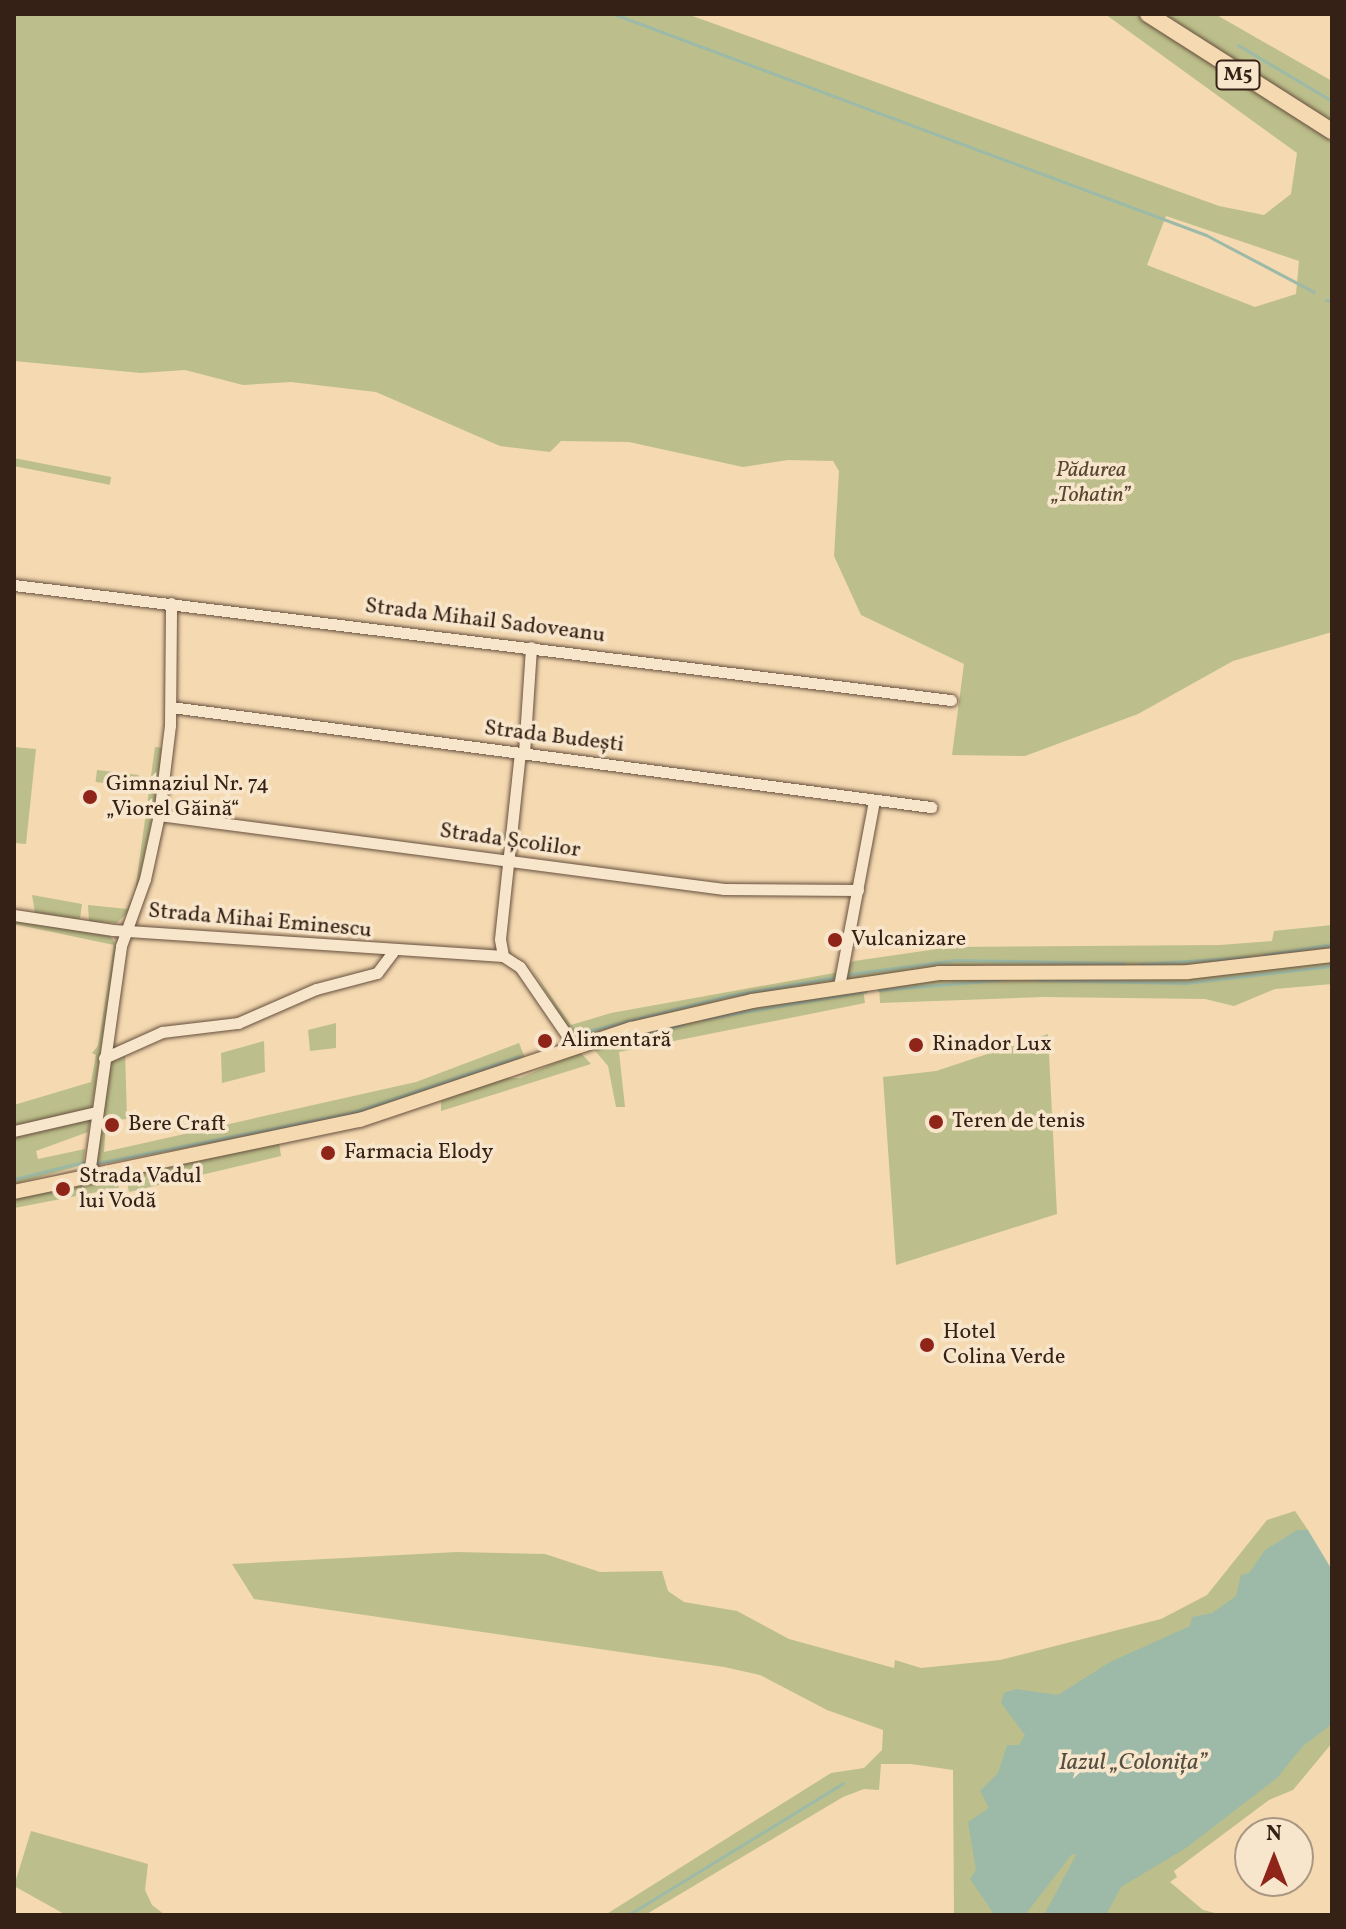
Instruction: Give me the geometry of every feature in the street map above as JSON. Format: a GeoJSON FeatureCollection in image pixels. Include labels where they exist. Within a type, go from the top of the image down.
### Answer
{"type":"FeatureCollection","features":[{"type":"Feature","properties":{"kind":"highway","name":"M5"},"geometry":{"type":"LineString","coordinates":[[1148,14],[1332,131]]}},
{"type":"Feature","properties":{"kind":"main road"},"geometry":{"type":"LineString","coordinates":[[14,1192],[360,1120],[575,1047],[689,1014],[839,986],[983,971],[1211,971],[1332,955]]}},
{"type":"Feature","properties":{"kind":"street","name":"Strada Mihail Sadoveanu"},"geometry":{"type":"LineString","coordinates":[[14,585],[951,700]]}},
{"type":"Feature","properties":{"kind":"street"},"geometry":{"type":"LineString","coordinates":[[89,1174],[124,930],[145,879],[159,815],[171,707],[171,603]]}},
{"type":"Feature","properties":{"kind":"street"},"geometry":{"type":"LineString","coordinates":[[531,647],[522,753],[506,859],[500,939],[503,956],[520,967],[575,1047]]}},
{"type":"Feature","properties":{"kind":"street","name":"Strada Budești"},"geometry":{"type":"LineString","coordinates":[[171,707],[931,807]]}},
{"type":"Feature","properties":{"kind":"street"},"geometry":{"type":"LineString","coordinates":[[839,986],[874,800]]}},
{"type":"Feature","properties":{"kind":"street","name":"Strada Școlilor"},"geometry":{"type":"LineString","coordinates":[[159,815],[724,889],[858,890]]}},
{"type":"Feature","properties":{"kind":"street","name":"Strada Mihai Eminescu"},"geometry":{"type":"LineString","coordinates":[[14,915],[124,930],[393,952],[503,956]]}},
{"type":"Feature","properties":{"kind":"street"},"geometry":{"type":"LineString","coordinates":[[104,1058],[162,1032],[238,1023],[316,989],[377,973],[393,952]]}},
{"type":"Feature","properties":{"kind":"street"},"geometry":{"type":"LineString","coordinates":[[14,1131],[96,1112]]}},
{"type":"Feature","properties":{"kind":"green space","name":"Pădurea „Tohatin”"},"geometry":{"type":"Polygon","coordinates":[[[14,14],[687,14],[1219,206],[1264,215],[1291,194],[1297,153],[1105,14],[1140,14],[1239,81],[1332,135],[1332,632],[1233,661],[1138,714],[1025,756],[952,755],[964,664],[861,615],[834,556],[839,471],[833,461],[788,460],[743,467],[629,442],[561,441],[550,452],[500,446],[376,392],[291,382],[243,385],[185,370],[141,373],[14,361],[14,14]],[[1166,216],[1147,265],[1255,307],[1296,294],[1299,261],[1166,216]]]}},
{"type":"Feature","properties":{"kind":"green space"},"geometry":{"type":"Polygon","coordinates":[[[1160,14],[1215,14],[1332,81],[1332,123],[1160,14]]]}},
{"type":"Feature","properties":{"kind":"green space"},"geometry":{"type":"Polygon","coordinates":[[[14,458],[111,477],[110,485],[14,466],[14,458]]]}},
{"type":"Feature","properties":{"kind":"green space"},"geometry":{"type":"Polygon","coordinates":[[[14,747],[36,749],[26,844],[14,843],[14,747]]]}},
{"type":"Feature","properties":{"kind":"green space"},"geometry":{"type":"Polygon","coordinates":[[[155,747],[164,748],[162,772],[136,895],[130,910],[117,923],[89,922],[88,905],[127,909],[135,892],[155,747]]]}},
{"type":"Feature","properties":{"kind":"green space"},"geometry":{"type":"Polygon","coordinates":[[[97,770],[139,775],[137,787],[96,782],[97,770]]]}},
{"type":"Feature","properties":{"kind":"green space"},"geometry":{"type":"Polygon","coordinates":[[[32,895],[82,904],[80,919],[35,913],[32,895]]]}},
{"type":"Feature","properties":{"kind":"green space"},"geometry":{"type":"Polygon","coordinates":[[[14,920],[110,936],[117,945],[88,1132],[36,1151],[38,1159],[85,1149],[83,1165],[14,1184],[14,1105],[91,1082],[96,1055],[92,1053],[98,1046],[114,945],[14,924],[14,920]]]}},
{"type":"Feature","properties":{"kind":"green space"},"geometry":{"type":"Polygon","coordinates":[[[1332,925],[1332,950],[1239,963],[1135,969],[988,965],[850,979],[847,973],[847,965],[854,961],[951,947],[1220,945],[1272,941],[1274,931],[1332,925]]]}},
{"type":"Feature","properties":{"kind":"green space"},"geometry":{"type":"Polygon","coordinates":[[[1332,961],[1332,984],[1275,989],[1234,1006],[1205,999],[1043,997],[880,1003],[879,985],[942,978],[1332,961]]]}},
{"type":"Feature","properties":{"kind":"green space"},"geometry":{"type":"Polygon","coordinates":[[[532,969],[571,1025],[611,1013],[840,972],[835,981],[726,999],[582,1039],[570,1031],[532,969]]]}},
{"type":"Feature","properties":{"kind":"green space"},"geometry":{"type":"Polygon","coordinates":[[[863,988],[865,1003],[619,1052],[625,1107],[616,1107],[608,1066],[592,1047],[698,1017],[863,988]]]}},
{"type":"Feature","properties":{"kind":"green space"},"geometry":{"type":"Polygon","coordinates":[[[336,1023],[336,1048],[310,1051],[308,1030],[336,1023]]]}},
{"type":"Feature","properties":{"kind":"green space"},"geometry":{"type":"Polygon","coordinates":[[[1048,1034],[1057,1214],[896,1265],[883,1077],[936,1071],[1048,1034]]]}},
{"type":"Feature","properties":{"kind":"green space"},"geometry":{"type":"Polygon","coordinates":[[[264,1041],[265,1072],[222,1083],[221,1053],[264,1041]]]}},
{"type":"Feature","properties":{"kind":"green space"},"geometry":{"type":"Polygon","coordinates":[[[519,1043],[525,1058],[350,1117],[95,1165],[106,1065],[125,1049],[127,1119],[106,1121],[104,1152],[416,1082],[519,1043]]]}},
{"type":"Feature","properties":{"kind":"green space"},"geometry":{"type":"Polygon","coordinates":[[[580,1052],[591,1064],[441,1111],[441,1101],[503,1078],[520,1078],[580,1052]]]}},
{"type":"Feature","properties":{"kind":"green space"},"geometry":{"type":"Polygon","coordinates":[[[279,1142],[281,1156],[129,1192],[125,1172],[279,1142]]]}},
{"type":"Feature","properties":{"kind":"green space"},"geometry":{"type":"Polygon","coordinates":[[[116,1173],[119,1188],[16,1208],[14,1193],[116,1173]]]}},
{"type":"Feature","properties":{"kind":"green space"},"geometry":{"type":"Polygon","coordinates":[[[1295,1511],[1308,1530],[1277,1552],[1332,1705],[1332,1743],[1293,1790],[1269,1800],[1246,1817],[1234,1817],[1234,1826],[1174,1871],[1177,1877],[1170,1882],[1203,1910],[1223,1915],[954,1915],[953,1770],[911,1764],[881,1764],[879,1790],[864,1789],[843,1797],[645,1915],[605,1915],[831,1773],[864,1768],[882,1750],[883,1730],[827,1710],[760,1675],[724,1667],[254,1599],[232,1564],[457,1552],[545,1554],[600,1572],[662,1571],[668,1591],[684,1602],[737,1611],[789,1639],[894,1668],[895,1660],[921,1668],[1000,1660],[1161,1619],[1207,1595],[1267,1520],[1295,1511]]]}},
{"type":"Feature","properties":{"kind":"green space"},"geometry":{"type":"Polygon","coordinates":[[[31,1831],[148,1864],[145,1890],[152,1905],[165,1915],[66,1915],[14,1886],[31,1831]]]}},
{"type":"Feature","properties":{"kind":"water","name":"Iazul „Colonița”"},"geometry":{"type":"Polygon","coordinates":[[[1297,1530],[1308,1530],[1332,1570],[1332,1724],[1303,1746],[1277,1778],[1186,1848],[1121,1887],[1106,1915],[1044,1915],[1076,1855],[1072,1854],[1025,1915],[994,1914],[970,1879],[976,1870],[968,1822],[989,1808],[980,1791],[998,1773],[1007,1745],[1019,1745],[1025,1735],[1001,1703],[1004,1693],[1016,1689],[1058,1695],[1110,1662],[1190,1626],[1192,1617],[1212,1613],[1236,1596],[1241,1575],[1249,1573],[1265,1550],[1297,1530]]]}},
{"type":"Feature","properties":{"kind":"waterway"},"geometry":{"type":"LineString","coordinates":[[614,14],[1206,235],[1314,292]]}},
{"type":"Feature","properties":{"kind":"waterway"},"geometry":{"type":"LineString","coordinates":[[1238,45],[1332,101]]}},
{"type":"Feature","properties":{"kind":"waterway"},"geometry":{"type":"LineString","coordinates":[[1326,300],[1332,301]]}},
{"type":"Feature","properties":{"kind":"waterway"},"geometry":{"type":"LineString","coordinates":[[1264,955],[1332,944]]}},
{"type":"Feature","properties":{"kind":"waterway"},"geometry":{"type":"LineString","coordinates":[[1138,964],[1250,957]]}},
{"type":"Feature","properties":{"kind":"waterway"},"geometry":{"type":"LineString","coordinates":[[849,974],[955,960],[1124,963]]}},
{"type":"Feature","properties":{"kind":"waterway"},"geometry":{"type":"LineString","coordinates":[[1038,980],[1186,983],[1332,966]]}},
{"type":"Feature","properties":{"kind":"waterway"},"geometry":{"type":"LineString","coordinates":[[576,1034],[730,995],[835,977]]}},
{"type":"Feature","properties":{"kind":"waterway"},"geometry":{"type":"LineString","coordinates":[[879,990],[999,980]]}},
{"type":"Feature","properties":{"kind":"waterway"},"geometry":{"type":"LineString","coordinates":[[703,1019],[866,991]]}},
{"type":"Feature","properties":{"kind":"waterway"},"geometry":{"type":"LineString","coordinates":[[603,1046],[684,1024]]}},
{"type":"Feature","properties":{"kind":"waterway"},"geometry":{"type":"LineString","coordinates":[[97,1163],[350,1113],[519,1056]]}},
{"type":"Feature","properties":{"kind":"waterway"},"geometry":{"type":"LineString","coordinates":[[14,1179],[83,1162]]}},
{"type":"Feature","properties":{"kind":"waterway"},"geometry":{"type":"LineString","coordinates":[[628,1915],[843,1783]]}},
{"type":"Feature","properties":{"kind":"place","name":"Gimnaziul Nr. 74 „Viorel Găină“"},"geometry":{"type":"Point","coordinates":[90,797]}},
{"type":"Feature","properties":{"kind":"place","name":"Vulcanizare"},"geometry":{"type":"Point","coordinates":[835,940]}},
{"type":"Feature","properties":{"kind":"place","name":"Alimentară"},"geometry":{"type":"Point","coordinates":[545,1041]}},
{"type":"Feature","properties":{"kind":"place","name":"Rinador Lux"},"geometry":{"type":"Point","coordinates":[916,1045]}},
{"type":"Feature","properties":{"kind":"place","name":"Teren de tenis"},"geometry":{"type":"Point","coordinates":[936,1122]}},
{"type":"Feature","properties":{"kind":"place","name":"Bere Craft"},"geometry":{"type":"Point","coordinates":[112,1125]}},
{"type":"Feature","properties":{"kind":"place","name":"Farmacia Elody"},"geometry":{"type":"Point","coordinates":[328,1153]}},
{"type":"Feature","properties":{"kind":"place","name":"Strada Vadul lui Vodă"},"geometry":{"type":"Point","coordinates":[63,1189]}},
{"type":"Feature","properties":{"kind":"place","name":"Hotel Colina Verde"},"geometry":{"type":"Point","coordinates":[927,1345]}}]}
